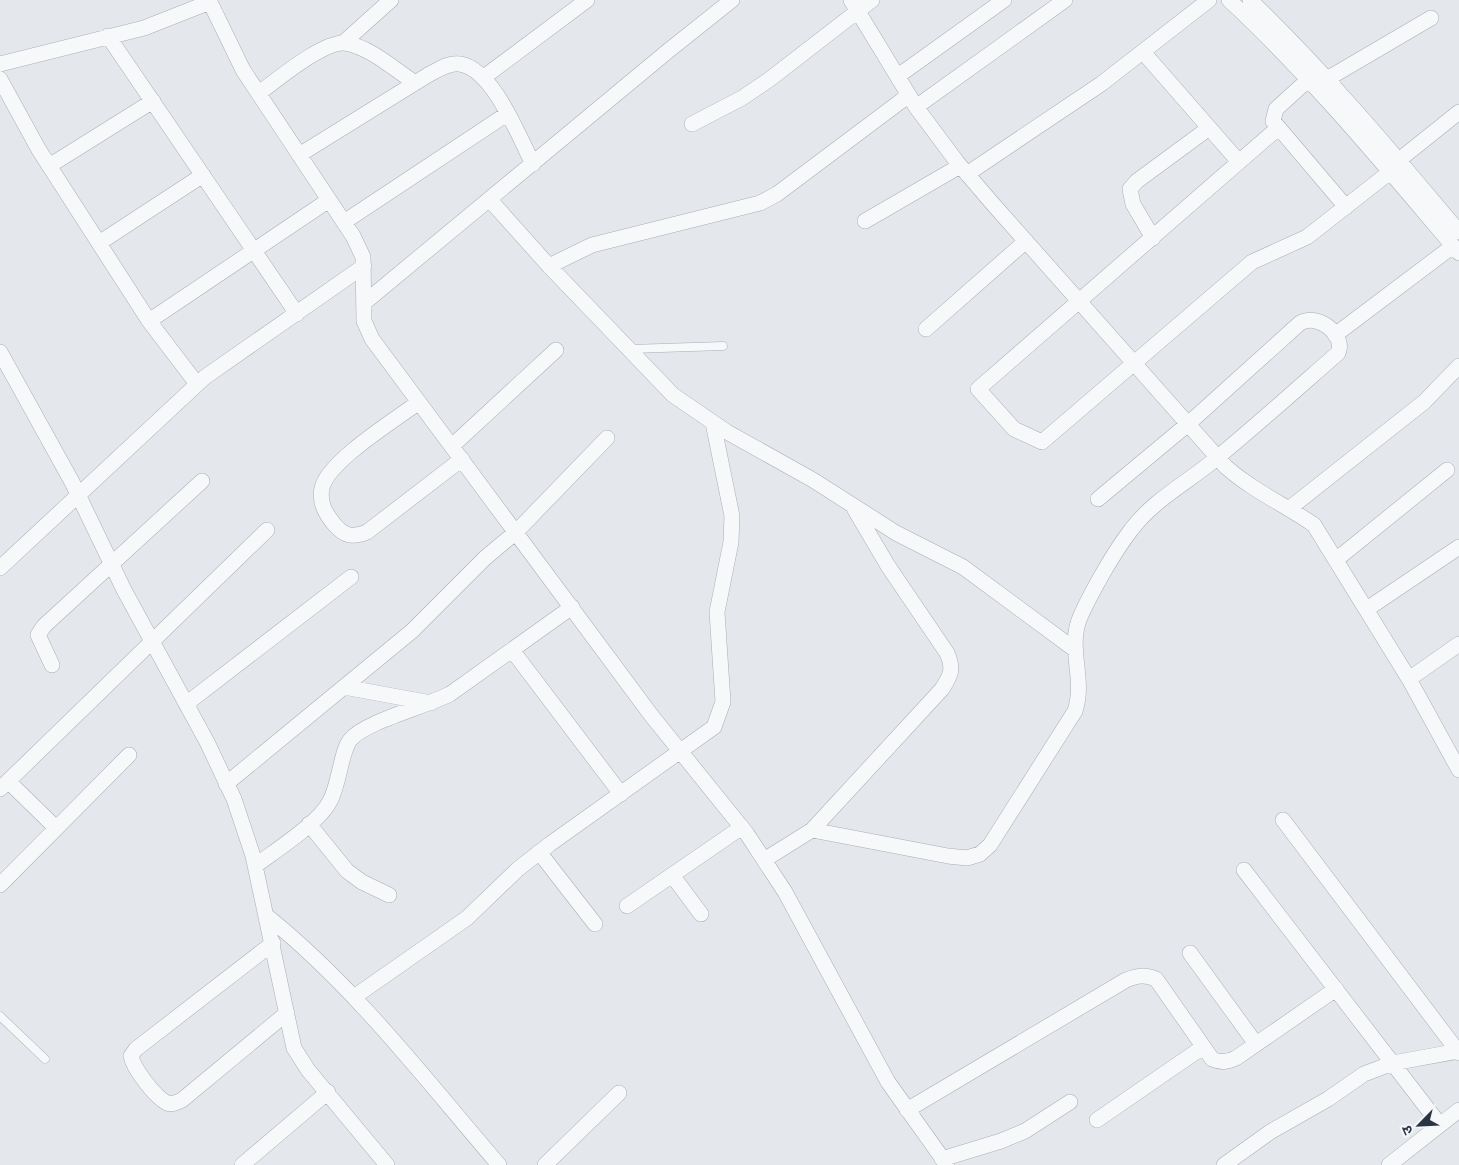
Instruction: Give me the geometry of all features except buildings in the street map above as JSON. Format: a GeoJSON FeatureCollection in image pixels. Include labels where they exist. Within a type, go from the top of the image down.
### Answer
{"type":"FeatureCollection","features":[{"type":"Feature","properties":{"kind":"street"},"geometry":{"type":"LineString","coordinates":[[259,93],[316,54],[343,43],[391,0]]}},
{"type":"Feature","properties":{"kind":"street"},"geometry":{"type":"LineString","coordinates":[[484,77],[587,0]]}},
{"type":"Feature","properties":{"kind":"street"},"geometry":{"type":"LineString","coordinates":[[364,303],[732,0]]}},
{"type":"Feature","properties":{"kind":"street"},"geometry":{"type":"LineString","coordinates":[[692,124],[742,98],[770,79],[854,5],[872,0]]}},
{"type":"Feature","properties":{"kind":"street"},"geometry":{"type":"LineString","coordinates":[[898,76],[1004,0]]}},
{"type":"Feature","properties":{"kind":"street"},"geometry":{"type":"LineString","coordinates":[[549,266],[592,245],[760,203],[777,194],[1065,0]]}},
{"type":"Feature","properties":{"kind":"street"},"geometry":{"type":"LineString","coordinates":[[865,221],[964,170],[1144,52],[1209,0]]}},
{"type":"Feature","properties":{"kind":"street"},"geometry":{"type":"LineString","coordinates":[[1229,0],[1274,42],[1395,166]]}},
{"type":"Feature","properties":{"kind":"street"},"geometry":{"type":"LineString","coordinates":[[1250,0],[1294,42],[1327,79],[1457,244],[1335,335]]}},
{"type":"Feature","properties":{"kind":"street"},"geometry":{"type":"LineString","coordinates":[[0,64],[144,28],[210,1],[232,50],[344,222],[363,257],[364,321],[372,339],[572,607],[682,752],[742,827],[785,892],[888,1082],[944,1162],[1025,1131],[1070,1102]]}},
{"type":"Feature","properties":{"kind":"street"},"geometry":{"type":"LineString","coordinates":[[854,5],[913,101],[964,170],[1217,458],[1244,484],[1290,508],[1314,525],[1409,678],[1457,761]]}},
{"type":"Feature","properties":{"kind":"street"},"geometry":{"type":"LineString","coordinates":[[1327,79],[1431,18]]}},
{"type":"Feature","properties":{"kind":"street"},"geometry":{"type":"LineString","coordinates":[[108,36],[296,314]]}},
{"type":"Feature","properties":{"kind":"street"},"geometry":{"type":"LineString","coordinates":[[343,43],[361,48],[415,83]]}},
{"type":"Feature","properties":{"kind":"street"},"geometry":{"type":"LineString","coordinates":[[1144,52],[1238,162]]}},
{"type":"Feature","properties":{"kind":"street"},"geometry":{"type":"LineString","coordinates":[[299,155],[444,66],[459,64],[473,68],[484,77],[507,114],[533,164]]}},
{"type":"Feature","properties":{"kind":"street"},"geometry":{"type":"LineString","coordinates":[[0,79],[49,166],[150,321],[196,384]]}},
{"type":"Feature","properties":{"kind":"street"},"geometry":{"type":"LineString","coordinates":[[1309,80],[1276,109],[1273,121],[1346,206]]}},
{"type":"Feature","properties":{"kind":"street"},"geometry":{"type":"LineString","coordinates":[[49,166],[152,101]]}},
{"type":"Feature","properties":{"kind":"street"},"geometry":{"type":"LineString","coordinates":[[1278,128],[978,389],[1014,429],[1042,442],[1252,262],[1307,237],[1459,112]]}},
{"type":"Feature","properties":{"kind":"street"},"geometry":{"type":"LineString","coordinates":[[344,222],[507,114]]}},
{"type":"Feature","properties":{"kind":"street"},"geometry":{"type":"LineString","coordinates":[[1153,238],[1133,204],[1130,190],[1137,181],[1209,128]]}},
{"type":"Feature","properties":{"kind":"street"},"geometry":{"type":"LineString","coordinates":[[99,243],[203,175]]}},
{"type":"Feature","properties":{"kind":"street"},"geometry":{"type":"LineString","coordinates":[[150,321],[329,200]]}},
{"type":"Feature","properties":{"kind":"street"},"geometry":{"type":"LineString","coordinates":[[490,200],[549,266],[674,395],[713,423],[813,480],[854,508],[896,533],[963,567],[1074,649]]}},
{"type":"Feature","properties":{"kind":"street"},"geometry":{"type":"LineString","coordinates":[[926,329],[1026,241]]}},
{"type":"Feature","properties":{"kind":"street"},"geometry":{"type":"LineString","coordinates":[[0,568],[196,384],[364,266]]}},
{"type":"Feature","properties":{"kind":"street"},"geometry":{"type":"LineString","coordinates":[[812,830],[948,856],[967,858],[980,854],[1000,830],[1075,711],[1079,697],[1079,676],[1074,649],[1081,615],[1131,529],[1148,512],[1217,458],[1338,353],[1340,343],[1335,335],[1322,322],[1314,318],[1300,323],[1188,424],[1098,499]]}},
{"type":"Feature","properties":{"kind":"street"},"geometry":{"type":"LineString","coordinates":[[452,446],[556,350]]}},
{"type":"Feature","properties":{"kind":"street"},"geometry":{"type":"LineString","coordinates":[[0,352],[78,494],[151,641],[207,742],[226,784],[255,866],[268,917],[294,1048],[298,1056],[386,1165]]}},
{"type":"Feature","properties":{"kind":"street"},"geometry":{"type":"LineString","coordinates":[[1290,508],[1424,402],[1459,366]]}},
{"type":"Feature","properties":{"kind":"street"},"geometry":{"type":"LineString","coordinates":[[419,402],[344,458],[329,472],[322,488],[321,502],[333,523],[345,535],[356,536],[367,532],[462,459]]}},
{"type":"Feature","properties":{"kind":"street"},"geometry":{"type":"LineString","coordinates":[[354,997],[467,918],[518,869],[539,852],[682,752],[714,727],[723,702],[717,612],[731,542],[732,516],[713,423]]}},
{"type":"Feature","properties":{"kind":"street"},"geometry":{"type":"LineString","coordinates":[[226,784],[412,631],[485,558],[516,532],[607,438]]}},
{"type":"Feature","properties":{"kind":"street"},"geometry":{"type":"LineString","coordinates":[[1336,559],[1447,470]]}},
{"type":"Feature","properties":{"kind":"street"},"geometry":{"type":"LineString","coordinates":[[52,665],[38,635],[44,626],[202,481]]}},
{"type":"Feature","properties":{"kind":"street"},"geometry":{"type":"LineString","coordinates":[[764,860],[812,830],[942,689],[952,674],[952,664],[947,653],[888,566],[854,508]]}},
{"type":"Feature","properties":{"kind":"street"},"geometry":{"type":"LineString","coordinates":[[56,828],[4,785],[267,530]]}},
{"type":"Feature","properties":{"kind":"street"},"geometry":{"type":"LineString","coordinates":[[1367,609],[1459,546]]}},
{"type":"Feature","properties":{"kind":"street"},"geometry":{"type":"LineString","coordinates":[[186,704],[351,577]]}},
{"type":"Feature","properties":{"kind":"street"},"geometry":{"type":"LineString","coordinates":[[255,866],[320,816],[329,803],[338,783],[350,740],[362,730],[432,703],[450,694],[572,607]]}},
{"type":"Feature","properties":{"kind":"street"},"geometry":{"type":"LineString","coordinates":[[1409,678],[1459,644]]}},
{"type":"Feature","properties":{"kind":"street"},"geometry":{"type":"LineString","coordinates":[[512,650],[621,794]]}},
{"type":"Feature","properties":{"kind":"street"},"geometry":{"type":"LineString","coordinates":[[344,687],[432,703]]}},
{"type":"Feature","properties":{"kind":"street"},"geometry":{"type":"LineString","coordinates":[[0,884],[129,755]]}},
{"type":"Feature","properties":{"kind":"street"},"geometry":{"type":"LineString","coordinates":[[1224,1165],[1270,1132],[1328,1099],[1364,1074],[1393,1063],[1459,1052],[1283,820]]}},
{"type":"Feature","properties":{"kind":"street"},"geometry":{"type":"LineString","coordinates":[[309,824],[347,870],[362,882],[389,895]]}},
{"type":"Feature","properties":{"kind":"street"},"geometry":{"type":"LineString","coordinates":[[627,906],[742,827]]}},
{"type":"Feature","properties":{"kind":"street"},"geometry":{"type":"LineString","coordinates":[[539,852],[595,924]]}},
{"type":"Feature","properties":{"kind":"street"},"geometry":{"type":"LineString","coordinates":[[1244,870],[1440,1125]]}},
{"type":"Feature","properties":{"kind":"street"},"geometry":{"type":"LineString","coordinates":[[672,875],[701,914]]}},
{"type":"Feature","properties":{"kind":"street"},"geometry":{"type":"LineString","coordinates":[[268,917],[354,997],[499,1165]]}},
{"type":"Feature","properties":{"kind":"street"},"geometry":{"type":"LineString","coordinates":[[273,943],[136,1049],[132,1056],[132,1061],[135,1069],[158,1096],[167,1103],[174,1104],[182,1100],[287,1013]]}},
{"type":"Feature","properties":{"kind":"street"},"geometry":{"type":"LineString","coordinates":[[1190,953],[1256,1044]]}},
{"type":"Feature","properties":{"kind":"street"},"geometry":{"type":"LineString","coordinates":[[907,1110],[1117,985],[1137,976],[1146,975],[1156,979],[1212,1059],[1227,1062],[1236,1058],[1336,989]]}},
{"type":"Feature","properties":{"kind":"street"},"geometry":{"type":"LineString","coordinates":[[1097,1120],[1203,1047]]}},
{"type":"Feature","properties":{"kind":"street"},"geometry":{"type":"LineString","coordinates":[[242,1165],[328,1092]]}},
{"type":"Feature","properties":{"kind":"street"},"geometry":{"type":"LineString","coordinates":[[545,1165],[619,1093]]}},
{"type":"Feature","properties":{"kind":"street"},"geometry":{"type":"LineString","coordinates":[[1389,1165],[1459,1110]]}},
{"type":"Feature","properties":{"kind":"lane"},"geometry":{"type":"LineString","coordinates":[[629,349],[723,346]]}},
{"type":"Feature","properties":{"kind":"lane"},"geometry":{"type":"LineString","coordinates":[[0,1016],[45,1059]]}}]}
